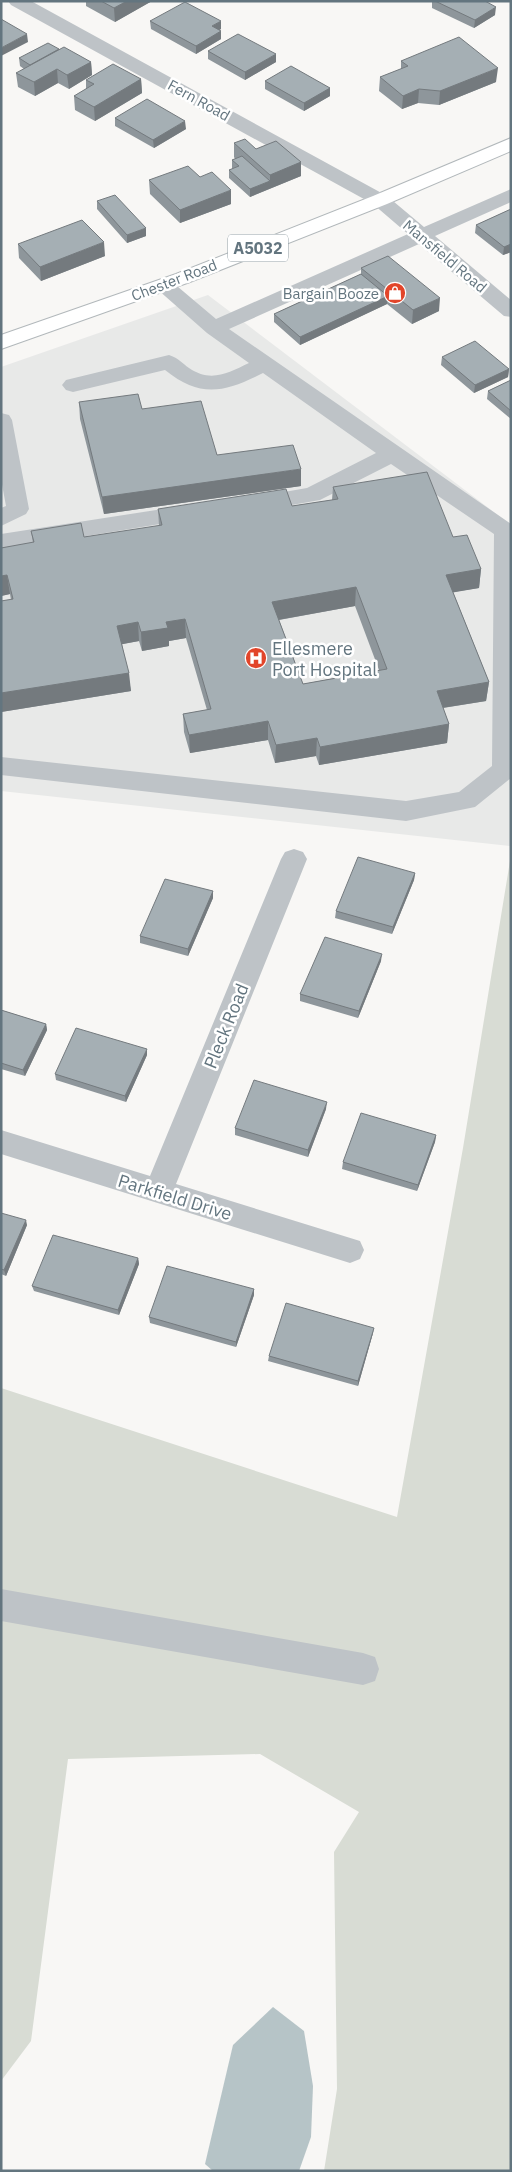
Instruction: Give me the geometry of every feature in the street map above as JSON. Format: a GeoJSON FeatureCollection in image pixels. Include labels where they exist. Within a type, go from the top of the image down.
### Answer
{"type":"FeatureCollection","features":[{"type":"Feature","properties":{"kind":"main road","name":"Chester Road"},"geometry":{"type":"LineString","coordinates":[[1,342],[164,285],[380,200],[511,144]]}},
{"type":"Feature","properties":{"kind":"street","name":"Fern Road"},"geometry":{"type":"LineString","coordinates":[[17,1],[380,200]]}},
{"type":"Feature","properties":{"kind":"street"},"geometry":{"type":"LineString","coordinates":[[214,328],[511,195]]}},
{"type":"Feature","properties":{"kind":"street","name":"Mansfield Road"},"geometry":{"type":"LineString","coordinates":[[380,200],[420,236],[511,311]]}},
{"type":"Feature","properties":{"kind":"street"},"geometry":{"type":"LineString","coordinates":[[1,766],[406,811],[466,800],[504,770],[505,531],[214,328],[164,285]]}},
{"type":"Feature","properties":{"kind":"street"},"geometry":{"type":"LineString","coordinates":[[73,385],[169,362],[183,375],[205,384],[221,385],[264,364]]}},
{"type":"Feature","properties":{"kind":"street"},"geometry":{"type":"LineString","coordinates":[[1,420],[18,509],[1,518]]}},
{"type":"Feature","properties":{"kind":"street"},"geometry":{"type":"LineString","coordinates":[[1,542],[312,495],[392,454]]}},
{"type":"Feature","properties":{"kind":"street","name":"Pleck Road"},"geometry":{"type":"LineString","coordinates":[[158,1192],[294,859]]}},
{"type":"Feature","properties":{"kind":"street","name":"Parkfield Drive"},"geometry":{"type":"LineString","coordinates":[[1,1142],[350,1250]]}},
{"type":"Feature","properties":{"kind":"street"},"geometry":{"type":"LineString","coordinates":[[1,1605],[362,1670]]}},
{"type":"Feature","properties":{"kind":"shaded area","name":"Ellesmere Port Hospital"},"geometry":{"type":"Polygon","coordinates":[[[208,295],[511,525],[511,846],[1,791],[1,367],[208,295]]]}},
{"type":"Feature","properties":{"kind":"shaded area"},"geometry":{"type":"Polygon","coordinates":[[[511,855],[511,2171],[324,2171],[337,2089],[334,1852],[359,1812],[260,1754],[68,1759],[31,2041],[1,2081],[1,1388],[397,1517],[463,1148],[511,855]]]}},
{"type":"Feature","properties":{"kind":"shaded area"},"geometry":{"type":"Polygon","coordinates":[[[273,2007],[304,2031],[313,2086],[311,2137],[299,2171],[213,2171],[205,2164],[233,2045],[273,2007]]]}},
{"type":"Feature","properties":{"kind":"building"},"geometry":{"type":"Polygon","coordinates":[[[101,1],[127,1],[114,8],[101,1]]]}},
{"type":"Feature","properties":{"kind":"building"},"geometry":{"type":"Polygon","coordinates":[[[435,1],[485,1],[496,7],[475,20],[435,1]]]}},
{"type":"Feature","properties":{"kind":"building"},"geometry":{"type":"Polygon","coordinates":[[[185,2],[221,21],[212,26],[221,31],[196,46],[150,21],[185,2]]]}},
{"type":"Feature","properties":{"kind":"building"},"geometry":{"type":"Polygon","coordinates":[[[1,19],[27,34],[1,48],[1,19]]]}},
{"type":"Feature","properties":{"kind":"building"},"geometry":{"type":"Polygon","coordinates":[[[238,34],[276,54],[245,72],[208,51],[238,34]]]}},
{"type":"Feature","properties":{"kind":"building"},"geometry":{"type":"Polygon","coordinates":[[[459,37],[498,68],[440,91],[419,89],[403,96],[380,77],[408,66],[401,61],[459,37]]]}},
{"type":"Feature","properties":{"kind":"building"},"geometry":{"type":"Polygon","coordinates":[[[48,43],[59,49],[30,65],[19,58],[48,43]]]}},
{"type":"Feature","properties":{"kind":"building"},"geometry":{"type":"Polygon","coordinates":[[[64,47],[91,62],[67,75],[57,69],[34,82],[16,73],[64,47]]]}},
{"type":"Feature","properties":{"kind":"building"},"geometry":{"type":"Polygon","coordinates":[[[113,64],[141,79],[94,107],[74,96],[94,84],[86,80],[113,64]]]}},
{"type":"Feature","properties":{"kind":"building"},"geometry":{"type":"Polygon","coordinates":[[[291,66],[330,88],[304,103],[265,81],[291,66]]]}},
{"type":"Feature","properties":{"kind":"building"},"geometry":{"type":"Polygon","coordinates":[[[147,99],[185,121],[153,140],[115,118],[147,99]]]}},
{"type":"Feature","properties":{"kind":"building"},"geometry":{"type":"Polygon","coordinates":[[[245,139],[256,149],[276,141],[301,162],[270,175],[234,143],[245,139]]]}},
{"type":"Feature","properties":{"kind":"building"},"geometry":{"type":"Polygon","coordinates":[[[242,156],[270,181],[250,189],[229,170],[239,166],[232,160],[242,156]]]}},
{"type":"Feature","properties":{"kind":"building"},"geometry":{"type":"Polygon","coordinates":[[[188,166],[200,177],[212,172],[231,190],[180,210],[149,180],[188,166]]]}},
{"type":"Feature","properties":{"kind":"building"},"geometry":{"type":"Polygon","coordinates":[[[115,195],[146,228],[127,235],[97,201],[115,195]]]}},
{"type":"Feature","properties":{"kind":"building"},"geometry":{"type":"Polygon","coordinates":[[[511,209],[511,244],[504,247],[476,225],[511,209]]]}},
{"type":"Feature","properties":{"kind":"building"},"geometry":{"type":"Polygon","coordinates":[[[82,220],[104,242],[40,267],[18,244],[82,220]]]}},
{"type":"Feature","properties":{"kind":"building"},"geometry":{"type":"Polygon","coordinates":[[[388,256],[440,298],[413,310],[361,268],[388,256]]]}},
{"type":"Feature","properties":{"kind":"building"},"geometry":{"type":"Polygon","coordinates":[[[361,274],[388,296],[300,337],[274,314],[361,274]]]}},
{"type":"Feature","properties":{"kind":"building"},"geometry":{"type":"Polygon","coordinates":[[[475,341],[509,369],[475,385],[442,357],[475,341]]]}},
{"type":"Feature","properties":{"kind":"building"},"geometry":{"type":"Polygon","coordinates":[[[511,380],[511,411],[488,391],[511,380]]]}},
{"type":"Feature","properties":{"kind":"building"},"geometry":{"type":"Polygon","coordinates":[[[138,394],[142,409],[201,401],[217,455],[293,445],[301,469],[102,497],[79,402],[138,394]]]}},
{"type":"Feature","properties":{"kind":"building"},"geometry":{"type":"Polygon","coordinates":[[[427,472],[453,537],[467,535],[481,569],[446,575],[489,682],[437,691],[449,724],[320,747],[317,738],[276,745],[268,721],[189,735],[183,714],[211,709],[185,619],[166,622],[168,628],[141,632],[138,622],[117,626],[129,673],[1,693],[1,601],[13,599],[7,575],[1,576],[1,548],[34,542],[31,531],[81,523],[84,537],[162,525],[158,509],[286,489],[292,506],[338,499],[333,487],[427,472]],[[356,587],[272,602],[303,684],[387,669],[356,587]]]}},
{"type":"Feature","properties":{"kind":"building"},"geometry":{"type":"Polygon","coordinates":[[[358,857],[415,873],[393,927],[336,911],[358,857]]]}},
{"type":"Feature","properties":{"kind":"building"},"geometry":{"type":"Polygon","coordinates":[[[165,879],[213,891],[188,949],[140,936],[165,879]]]}},
{"type":"Feature","properties":{"kind":"building"},"geometry":{"type":"Polygon","coordinates":[[[325,937],[382,954],[359,1011],[300,994],[325,937]]]}},
{"type":"Feature","properties":{"kind":"building"},"geometry":{"type":"Polygon","coordinates":[[[1,1010],[46,1024],[23,1070],[1,1063],[1,1010]]]}},
{"type":"Feature","properties":{"kind":"building"},"geometry":{"type":"Polygon","coordinates":[[[76,1028],[147,1049],[125,1096],[55,1074],[76,1028]]]}},
{"type":"Feature","properties":{"kind":"building"},"geometry":{"type":"Polygon","coordinates":[[[254,1080],[327,1102],[308,1150],[235,1128],[254,1080]]]}},
{"type":"Feature","properties":{"kind":"building"},"geometry":{"type":"Polygon","coordinates":[[[361,1113],[436,1135],[418,1185],[343,1162],[361,1113]]]}},
{"type":"Feature","properties":{"kind":"building"},"geometry":{"type":"Polygon","coordinates":[[[1,1213],[26,1220],[4,1270],[1,1269],[1,1213]]]}},
{"type":"Feature","properties":{"kind":"building"},"geometry":{"type":"Polygon","coordinates":[[[53,1235],[138,1258],[118,1310],[32,1286],[53,1235]]]}},
{"type":"Feature","properties":{"kind":"building"},"geometry":{"type":"Polygon","coordinates":[[[167,1266],[254,1289],[236,1342],[149,1317],[167,1266]]]}},
{"type":"Feature","properties":{"kind":"building"},"geometry":{"type":"Polygon","coordinates":[[[286,1303],[374,1328],[358,1381],[269,1356],[286,1303]]]}},
{"type":"Feature","properties":{"kind":"place","name":"Bargain Booze"},"geometry":{"type":"Point","coordinates":[395,293]}},
{"type":"Feature","properties":{"kind":"place","name":"Ellesmere Port Hospital"},"geometry":{"type":"Point","coordinates":[256,658]}}]}
